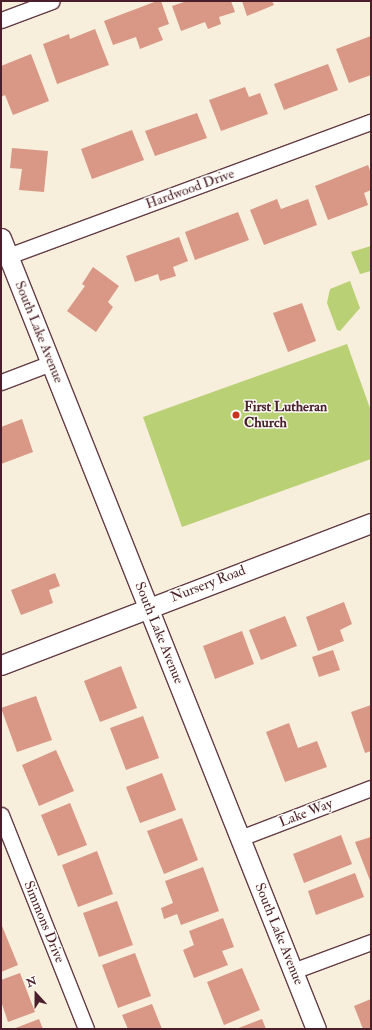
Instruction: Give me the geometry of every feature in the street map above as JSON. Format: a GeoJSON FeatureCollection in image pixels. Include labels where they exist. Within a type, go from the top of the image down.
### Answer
{"type":"FeatureCollection","features":[{"type":"Feature","properties":{"kind":"street"},"geometry":{"type":"LineString","coordinates":[[1,20],[52,1]]}},
{"type":"Feature","properties":{"kind":"street","name":"Hardwood Drive"},"geometry":{"type":"LineString","coordinates":[[8,256],[371,122]]}},
{"type":"Feature","properties":{"kind":"street","name":"South Lake Avenue"},"geometry":{"type":"LineString","coordinates":[[1,238],[316,1029]]}},
{"type":"Feature","properties":{"kind":"street"},"geometry":{"type":"LineString","coordinates":[[1,382],[51,363]]}},
{"type":"Feature","properties":{"kind":"street","name":"Nursery Road"},"geometry":{"type":"LineString","coordinates":[[1,665],[148,607],[371,523]]}},
{"type":"Feature","properties":{"kind":"street","name":"Lake Way"},"geometry":{"type":"LineString","coordinates":[[240,838],[371,788]]}},
{"type":"Feature","properties":{"kind":"street","name":"Simmons Drive"},"geometry":{"type":"LineString","coordinates":[[1,815],[86,1029]]}},
{"type":"Feature","properties":{"kind":"street"},"geometry":{"type":"LineString","coordinates":[[293,971],[371,942]]}},
{"type":"Feature","properties":{"kind":"green space"},"geometry":{"type":"Polygon","coordinates":[[[371,246],[371,271],[360,274],[351,252],[371,246]]]}},
{"type":"Feature","properties":{"kind":"green space"},"geometry":{"type":"Polygon","coordinates":[[[350,281],[360,308],[340,331],[337,330],[327,303],[330,289],[350,281]]]}},
{"type":"Feature","properties":{"kind":"green space"},"geometry":{"type":"Polygon","coordinates":[[[347,344],[371,411],[371,459],[182,527],[143,417],[347,344]]]}},
{"type":"Feature","properties":{"kind":"building"},"geometry":{"type":"Polygon","coordinates":[[[157,1],[161,1],[169,24],[158,28],[163,40],[140,49],[136,37],[113,45],[104,21],[157,1]]]}},
{"type":"Feature","properties":{"kind":"building"},"geometry":{"type":"Polygon","coordinates":[[[187,1],[231,1],[235,12],[219,17],[221,24],[208,29],[205,22],[181,31],[172,6],[187,1]]]}},
{"type":"Feature","properties":{"kind":"building"},"geometry":{"type":"Polygon","coordinates":[[[242,1],[272,1],[274,5],[247,16],[242,1]]]}},
{"type":"Feature","properties":{"kind":"building"},"geometry":{"type":"Polygon","coordinates":[[[95,29],[109,65],[57,84],[43,44],[69,34],[70,39],[95,29]]]}},
{"type":"Feature","properties":{"kind":"building"},"geometry":{"type":"Polygon","coordinates":[[[371,36],[371,75],[349,83],[336,49],[371,36]]]}},
{"type":"Feature","properties":{"kind":"building"},"geometry":{"type":"Polygon","coordinates":[[[31,54],[49,101],[13,115],[5,95],[1,97],[1,66],[31,54]]]}},
{"type":"Feature","properties":{"kind":"building"},"geometry":{"type":"Polygon","coordinates":[[[328,64],[338,90],[284,110],[274,84],[328,64]]]}},
{"type":"Feature","properties":{"kind":"building"},"geometry":{"type":"Polygon","coordinates":[[[245,87],[249,97],[260,93],[268,114],[221,131],[209,100],[245,87]]]}},
{"type":"Feature","properties":{"kind":"building"},"geometry":{"type":"Polygon","coordinates":[[[197,113],[207,138],[155,156],[145,131],[197,113]]]}},
{"type":"Feature","properties":{"kind":"building"},"geometry":{"type":"Polygon","coordinates":[[[132,130],[144,160],[92,179],[81,149],[132,130]]]}},
{"type":"Feature","properties":{"kind":"building"},"geometry":{"type":"Polygon","coordinates":[[[12,148],[48,151],[44,192],[19,190],[22,169],[10,168],[12,148]]]}},
{"type":"Feature","properties":{"kind":"building"},"geometry":{"type":"Polygon","coordinates":[[[368,165],[371,173],[371,190],[364,193],[368,205],[328,220],[315,186],[368,165]]]}},
{"type":"Feature","properties":{"kind":"building"},"geometry":{"type":"Polygon","coordinates":[[[277,199],[281,209],[308,199],[317,225],[264,245],[250,210],[277,199]]]}},
{"type":"Feature","properties":{"kind":"building"},"geometry":{"type":"Polygon","coordinates":[[[238,212],[249,240],[195,260],[185,232],[238,212]]]}},
{"type":"Feature","properties":{"kind":"building"},"geometry":{"type":"Polygon","coordinates":[[[179,237],[188,261],[173,267],[176,276],[160,281],[158,274],[135,282],[126,256],[179,237]]]}},
{"type":"Feature","properties":{"kind":"building"},"geometry":{"type":"Polygon","coordinates":[[[93,267],[119,286],[108,302],[113,307],[96,332],[67,311],[85,286],[82,284],[93,267]]]}},
{"type":"Feature","properties":{"kind":"building"},"geometry":{"type":"Polygon","coordinates":[[[302,303],[316,341],[288,352],[273,313],[302,303]]]}},
{"type":"Feature","properties":{"kind":"building"},"geometry":{"type":"Polygon","coordinates":[[[22,419],[33,452],[1,464],[1,427],[22,419]]]}},
{"type":"Feature","properties":{"kind":"building"},"geometry":{"type":"Polygon","coordinates":[[[55,573],[60,586],[49,590],[53,603],[21,615],[11,590],[55,573]]]}},
{"type":"Feature","properties":{"kind":"building"},"geometry":{"type":"Polygon","coordinates":[[[344,602],[352,624],[340,630],[344,641],[318,651],[306,617],[344,602]]]}},
{"type":"Feature","properties":{"kind":"building"},"geometry":{"type":"Polygon","coordinates":[[[285,616],[297,646],[261,660],[249,630],[285,616]]]}},
{"type":"Feature","properties":{"kind":"building"},"geometry":{"type":"Polygon","coordinates":[[[242,631],[254,664],[215,679],[203,646],[242,631]]]}},
{"type":"Feature","properties":{"kind":"building"},"geometry":{"type":"Polygon","coordinates":[[[333,650],[340,670],[319,677],[312,657],[333,650]]]}},
{"type":"Feature","properties":{"kind":"building"},"geometry":{"type":"Polygon","coordinates":[[[121,666],[137,708],[100,722],[84,681],[121,666]]]}},
{"type":"Feature","properties":{"kind":"building"},"geometry":{"type":"Polygon","coordinates":[[[36,696],[52,740],[17,752],[1,708],[36,696]]]}},
{"type":"Feature","properties":{"kind":"building"},"geometry":{"type":"Polygon","coordinates":[[[371,705],[371,751],[365,753],[351,712],[371,705]]]}},
{"type":"Feature","properties":{"kind":"building"},"geometry":{"type":"Polygon","coordinates":[[[143,716],[159,758],[126,770],[110,728],[143,716]]]}},
{"type":"Feature","properties":{"kind":"building"},"geometry":{"type":"Polygon","coordinates":[[[289,723],[298,748],[317,741],[327,767],[285,782],[266,732],[289,723]]]}},
{"type":"Feature","properties":{"kind":"building"},"geometry":{"type":"Polygon","coordinates":[[[56,750],[74,791],[39,806],[22,765],[56,750]]]}},
{"type":"Feature","properties":{"kind":"building"},"geometry":{"type":"Polygon","coordinates":[[[162,773],[176,810],[140,823],[126,787],[162,773]]]}},
{"type":"Feature","properties":{"kind":"building"},"geometry":{"type":"Polygon","coordinates":[[[70,803],[87,845],[58,856],[41,815],[70,803]]]}},
{"type":"Feature","properties":{"kind":"building"},"geometry":{"type":"Polygon","coordinates":[[[182,818],[198,860],[164,874],[147,831],[182,818]]]}},
{"type":"Feature","properties":{"kind":"building"},"geometry":{"type":"Polygon","coordinates":[[[341,835],[352,864],[304,883],[293,854],[341,835]]]}},
{"type":"Feature","properties":{"kind":"building"},"geometry":{"type":"Polygon","coordinates":[[[371,837],[371,883],[355,842],[371,837]]]}},
{"type":"Feature","properties":{"kind":"building"},"geometry":{"type":"Polygon","coordinates":[[[97,851],[113,894],[78,907],[62,865],[97,851]]]}},
{"type":"Feature","properties":{"kind":"building"},"geometry":{"type":"Polygon","coordinates":[[[203,867],[219,911],[181,925],[177,914],[164,919],[161,908],[173,903],[165,881],[203,867]]]}},
{"type":"Feature","properties":{"kind":"building"},"geometry":{"type":"Polygon","coordinates":[[[355,873],[364,897],[316,915],[308,891],[355,873]]]}},
{"type":"Feature","properties":{"kind":"building"},"geometry":{"type":"Polygon","coordinates":[[[117,901],[133,945],[99,957],[83,913],[117,901]]]}},
{"type":"Feature","properties":{"kind":"building"},"geometry":{"type":"Polygon","coordinates":[[[223,918],[234,947],[222,951],[228,965],[194,978],[183,950],[194,945],[189,931],[223,918]]]}},
{"type":"Feature","properties":{"kind":"building"},"geometry":{"type":"Polygon","coordinates":[[[2,926],[18,965],[1,972],[1,927],[2,926]]]}},
{"type":"Feature","properties":{"kind":"building"},"geometry":{"type":"Polygon","coordinates":[[[135,953],[151,996],[118,1008],[102,965],[135,953]]]}},
{"type":"Feature","properties":{"kind":"building"},"geometry":{"type":"Polygon","coordinates":[[[242,968],[260,1010],[224,1025],[207,982],[242,968]]]}},
{"type":"Feature","properties":{"kind":"building"},"geometry":{"type":"Polygon","coordinates":[[[20,973],[35,1012],[8,1022],[1,1001],[1,980],[20,973]]]}},
{"type":"Feature","properties":{"kind":"building"},"geometry":{"type":"Polygon","coordinates":[[[371,999],[371,1029],[363,1029],[354,1006],[371,999]]]}},
{"type":"Feature","properties":{"kind":"building"},"geometry":{"type":"Polygon","coordinates":[[[152,1004],[162,1029],[128,1029],[122,1015],[152,1004]]]}},
{"type":"Feature","properties":{"kind":"building"},"geometry":{"type":"Polygon","coordinates":[[[39,1019],[43,1029],[13,1029],[39,1019]]]}},
{"type":"Feature","properties":{"kind":"building"},"geometry":{"type":"Polygon","coordinates":[[[262,1019],[266,1029],[236,1029],[262,1019]]]}},
{"type":"Feature","properties":{"kind":"place","name":"First Lutheran Church"},"geometry":{"type":"Point","coordinates":[236,415]}}]}
